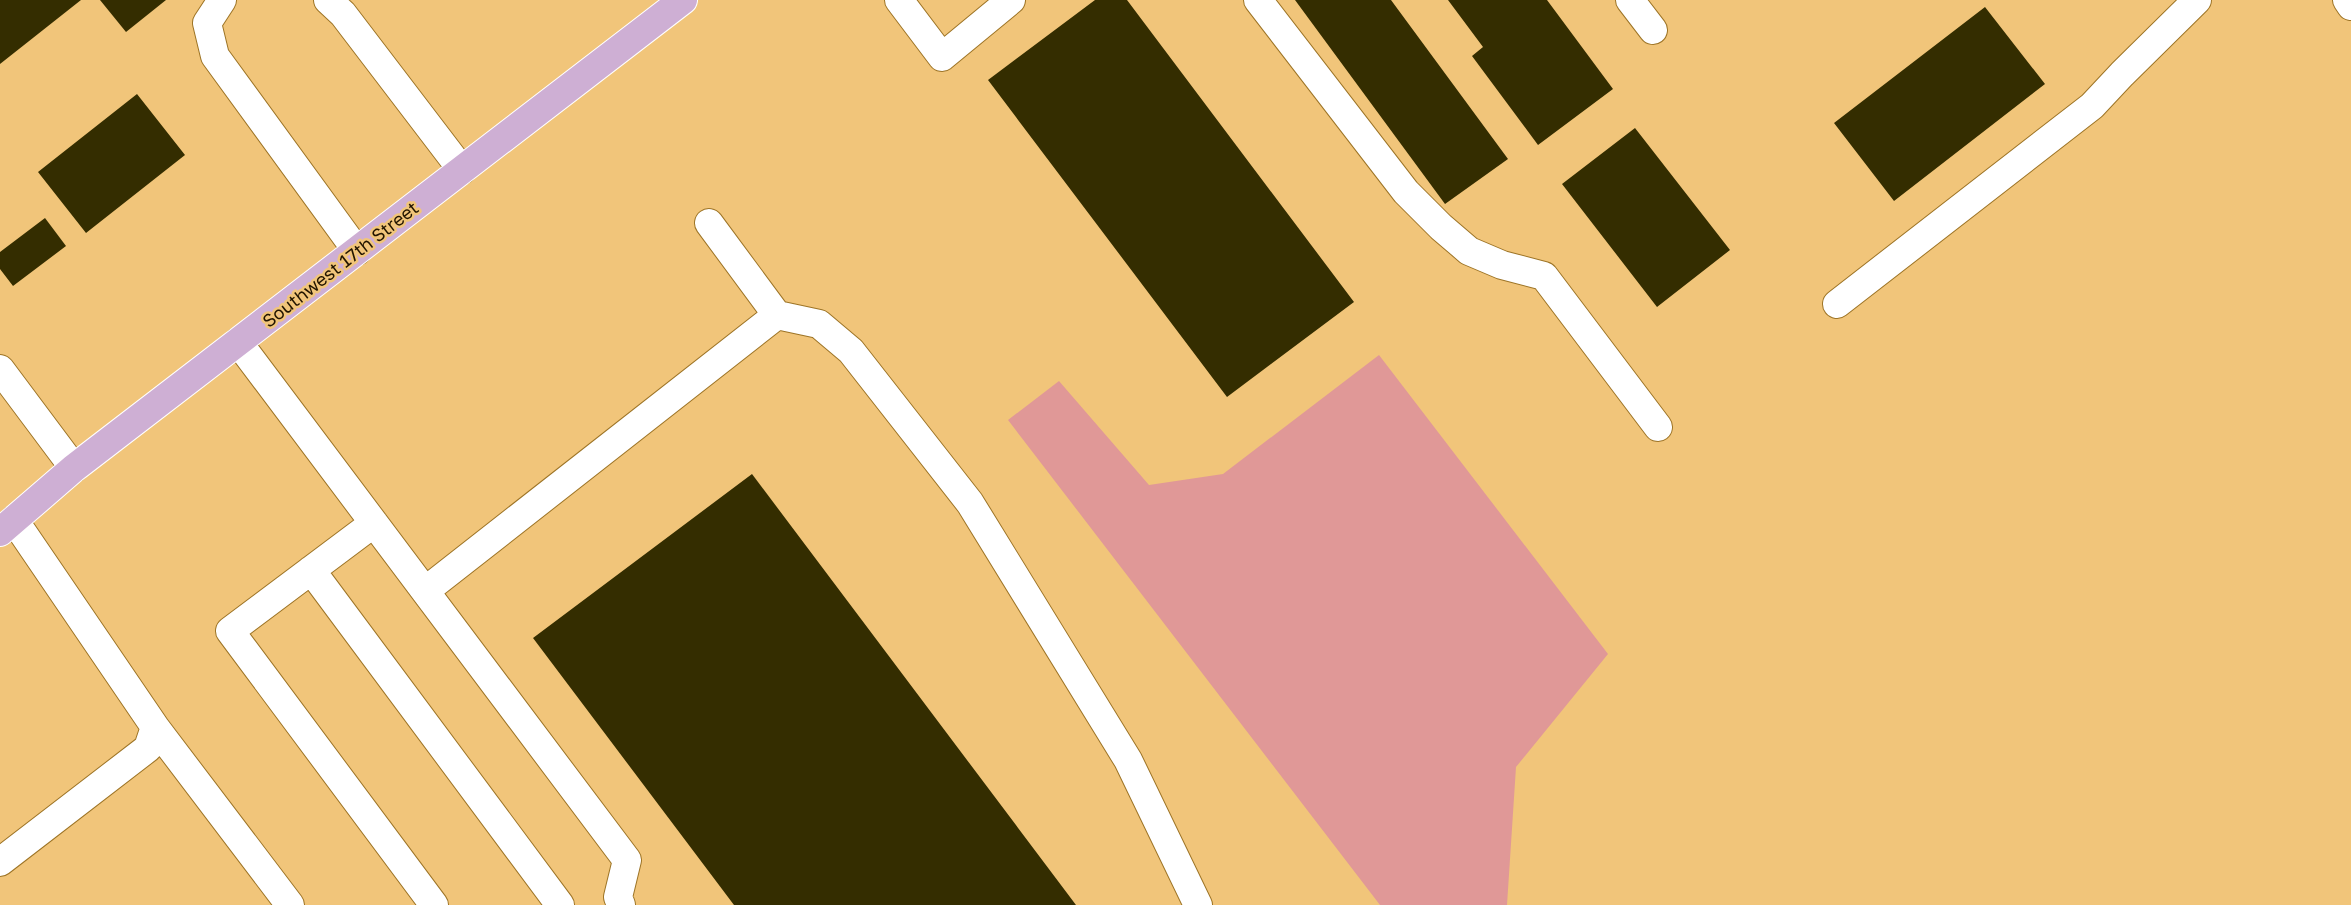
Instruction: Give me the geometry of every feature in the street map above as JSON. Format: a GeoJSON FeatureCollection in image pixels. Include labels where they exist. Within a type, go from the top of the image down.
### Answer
{"type":"FeatureCollection","features":[{"type":"Feature","properties":{"kind":"main road","name":"Southwest 17th Street"},"geometry":{"type":"LineString","coordinates":[[7,526],[74,468],[683,0]]}},
{"type":"Feature","properties":{"kind":"street"},"geometry":{"type":"LineString","coordinates":[[222,0],[207,23],[215,56],[357,251]]}},
{"type":"Feature","properties":{"kind":"street"},"geometry":{"type":"LineString","coordinates":[[328,0],[343,14],[462,170]]}},
{"type":"Feature","properties":{"kind":"street"},"geometry":{"type":"LineString","coordinates":[[899,0],[942,57],[1011,0]]}},
{"type":"Feature","properties":{"kind":"street"},"geometry":{"type":"LineString","coordinates":[[1258,0],[1406,192],[1441,227],[1469,251],[1502,265],[1544,276],[1658,426]]}},
{"type":"Feature","properties":{"kind":"street"},"geometry":{"type":"LineString","coordinates":[[1630,0],[1653,30]]}},
{"type":"Feature","properties":{"kind":"street"},"geometry":{"type":"LineString","coordinates":[[1837,304],[2092,106],[2197,0]]}},
{"type":"Feature","properties":{"kind":"street"},"geometry":{"type":"LineString","coordinates":[[2347,0],[2351,6]]}},
{"type":"Feature","properties":{"kind":"street"},"geometry":{"type":"LineString","coordinates":[[708,223],[777,315],[819,324],[851,351],[970,503],[1128,760],[1198,905]]}},
{"type":"Feature","properties":{"kind":"street"},"geometry":{"type":"LineString","coordinates":[[425,592],[777,315]]}},
{"type":"Feature","properties":{"kind":"street"},"geometry":{"type":"LineString","coordinates":[[238,342],[627,860],[618,898],[621,905]]}},
{"type":"Feature","properties":{"kind":"street"},"geometry":{"type":"LineString","coordinates":[[0,369],[74,468]]}},
{"type":"Feature","properties":{"kind":"street"},"geometry":{"type":"LineString","coordinates":[[374,523],[230,631],[434,905]]}},
{"type":"Feature","properties":{"kind":"street"},"geometry":{"type":"LineString","coordinates":[[7,526],[155,727],[290,905]]}},
{"type":"Feature","properties":{"kind":"street"},"geometry":{"type":"LineString","coordinates":[[310,570],[560,905]]}},
{"type":"Feature","properties":{"kind":"street"},"geometry":{"type":"LineString","coordinates":[[0,862],[148,748],[155,727]]}},
{"type":"Feature","properties":{"kind":"shaded area"},"geometry":{"type":"Polygon","coordinates":[[[1379,355],[1608,654],[1516,767],[1507,905],[1380,905],[1008,420],[1059,381],[1149,485],[1223,474],[1379,355]]]}},
{"type":"Feature","properties":{"kind":"building"},"geometry":{"type":"Polygon","coordinates":[[[0,0],[81,0],[0,64],[0,0]]]}},
{"type":"Feature","properties":{"kind":"building"},"geometry":{"type":"Polygon","coordinates":[[[100,0],[166,0],[126,32],[100,0]]]}},
{"type":"Feature","properties":{"kind":"building"},"geometry":{"type":"Polygon","coordinates":[[[1095,0],[1127,0],[1354,302],[1227,397],[988,80],[1095,0]]]}},
{"type":"Feature","properties":{"kind":"building"},"geometry":{"type":"Polygon","coordinates":[[[1295,0],[1391,0],[1508,159],[1445,204],[1295,0]]]}},
{"type":"Feature","properties":{"kind":"building"},"geometry":{"type":"Polygon","coordinates":[[[1448,0],[1547,0],[1613,89],[1538,145],[1472,56],[1483,47],[1448,0]]]}},
{"type":"Feature","properties":{"kind":"building"},"geometry":{"type":"Polygon","coordinates":[[[1985,7],[2045,84],[1894,201],[1834,123],[1985,7]]]}},
{"type":"Feature","properties":{"kind":"building"},"geometry":{"type":"Polygon","coordinates":[[[137,94],[185,155],[86,233],[38,172],[137,94]]]}},
{"type":"Feature","properties":{"kind":"building"},"geometry":{"type":"Polygon","coordinates":[[[1635,128],[1730,250],[1657,307],[1562,184],[1635,128]]]}},
{"type":"Feature","properties":{"kind":"building"},"geometry":{"type":"Polygon","coordinates":[[[45,218],[66,246],[13,286],[0,269],[0,252],[45,218]]]}},
{"type":"Feature","properties":{"kind":"building"},"geometry":{"type":"Polygon","coordinates":[[[752,474],[1076,905],[734,905],[533,638],[752,474]]]}}]}
